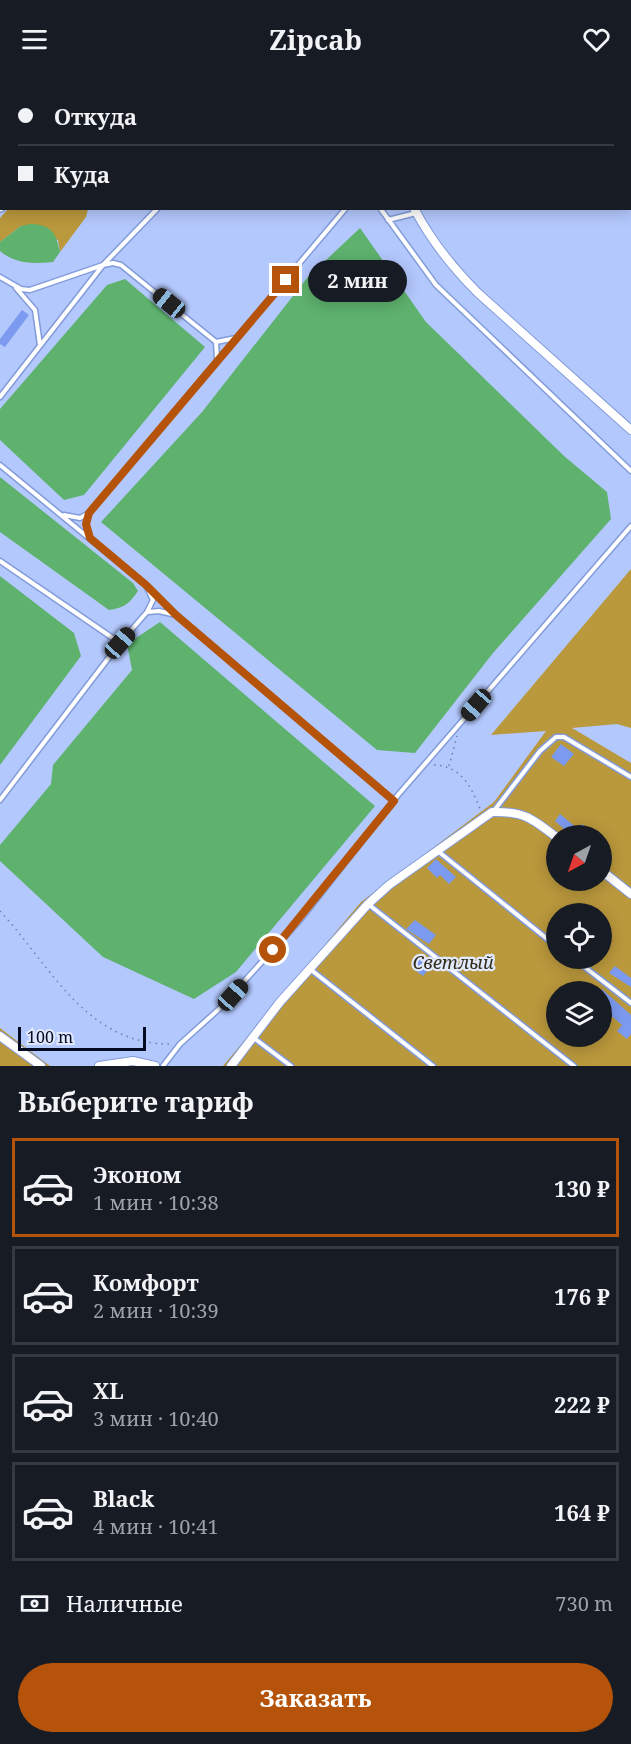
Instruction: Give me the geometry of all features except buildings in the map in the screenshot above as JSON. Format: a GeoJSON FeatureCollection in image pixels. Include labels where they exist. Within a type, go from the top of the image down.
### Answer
{"type":"FeatureCollection","features":[{"type":"Feature","properties":{"kind":"street"},"geometry":{"type":"LineString","coordinates":[[415,211],[426,232],[454,269],[631,429]]}},
{"type":"Feature","properties":{"kind":"street"},"geometry":{"type":"LineString","coordinates":[[231,1066],[310,969],[368,904],[389,885],[492,812],[512,812],[530,816],[546,829]]}},
{"type":"Feature","properties":{"kind":"street"},"geometry":{"type":"LineString","coordinates":[[612,879],[631,894]]}},
{"type":"Feature","properties":{"kind":"street"},"geometry":{"type":"LineString","coordinates":[[0,1036],[40,1066]]}},
{"type":"Feature","properties":{"kind":"street"},"geometry":{"type":"LineString","coordinates":[[99,1066],[133,1061],[155,1066]]}},
{"type":"Feature","properties":{"kind":"lane"},"geometry":{"type":"LineString","coordinates":[[0,397],[103,265],[156,210]]}},
{"type":"Feature","properties":{"kind":"lane"},"geometry":{"type":"LineString","coordinates":[[62,514],[80,518],[89,513],[344,210]]}},
{"type":"Feature","properties":{"kind":"lane"},"geometry":{"type":"LineString","coordinates":[[381,210],[436,285],[631,471]]}},
{"type":"Feature","properties":{"kind":"lane"},"geometry":{"type":"LineString","coordinates":[[388,220],[415,211]]}},
{"type":"Feature","properties":{"kind":"lane"},"geometry":{"type":"LineString","coordinates":[[0,277],[13,285],[30,290],[113,262],[121,265],[216,342]]}},
{"type":"Feature","properties":{"kind":"lane"},"geometry":{"type":"LineString","coordinates":[[13,285],[35,310],[40,346]]}},
{"type":"Feature","properties":{"kind":"lane"},"geometry":{"type":"LineString","coordinates":[[216,342],[236,338]]}},
{"type":"Feature","properties":{"kind":"lane"},"geometry":{"type":"LineString","coordinates":[[216,342],[216,360]]}},
{"type":"Feature","properties":{"kind":"lane"},"geometry":{"type":"LineString","coordinates":[[0,465],[146,585],[176,615],[394,801]]}},
{"type":"Feature","properties":{"kind":"lane"},"geometry":{"type":"LineString","coordinates":[[89,513],[86,524],[90,538]]}},
{"type":"Feature","properties":{"kind":"lane"},"geometry":{"type":"LineString","coordinates":[[163,1066],[180,1044],[219,1010],[300,920],[424,765],[631,526]]}},
{"type":"Feature","properties":{"kind":"lane"},"geometry":{"type":"LineString","coordinates":[[0,561],[120,643]]}},
{"type":"Feature","properties":{"kind":"lane"},"geometry":{"type":"LineString","coordinates":[[0,800],[120,643],[147,612],[153,600],[146,585]]}},
{"type":"Feature","properties":{"kind":"lane"},"geometry":{"type":"LineString","coordinates":[[147,612],[159,611],[176,615]]}},
{"type":"Feature","properties":{"kind":"lane"},"geometry":{"type":"LineString","coordinates":[[492,812],[540,751],[556,737],[564,737],[631,777]]}},
{"type":"Feature","properties":{"kind":"lane"},"geometry":{"type":"LineString","coordinates":[[438,851],[546,938]]}},
{"type":"Feature","properties":{"kind":"lane"},"geometry":{"type":"LineString","coordinates":[[368,904],[574,1066]]}},
{"type":"Feature","properties":{"kind":"lane"},"geometry":{"type":"LineString","coordinates":[[310,969],[433,1066]]}},
{"type":"Feature","properties":{"kind":"lane"},"geometry":{"type":"LineString","coordinates":[[587,969],[631,1003]]}},
{"type":"Feature","properties":{"kind":"lane"},"geometry":{"type":"LineString","coordinates":[[253,1037],[291,1066]]}},
{"type":"Feature","properties":{"kind":"path"},"geometry":{"type":"LineString","coordinates":[[449,767],[461,723]]}},
{"type":"Feature","properties":{"kind":"path"},"geometry":{"type":"LineString","coordinates":[[424,765],[449,767],[460,772],[474,791],[483,819]]}},
{"type":"Feature","properties":{"kind":"path"},"geometry":{"type":"LineString","coordinates":[[0,911],[63,990],[83,1010],[116,1034],[149,1045],[180,1044]]}},
{"type":"Feature","properties":{"kind":"green space"},"geometry":{"type":"Polygon","coordinates":[[[7,210],[88,210],[86,217],[60,252],[58,240],[21,226],[0,242],[0,218],[7,210]]]}},
{"type":"Feature","properties":{"kind":"green space","name":"Светлый"},"geometry":{"type":"Polygon","coordinates":[[[631,569],[631,728],[617,724],[572,728],[631,763],[631,1066],[223,1066],[361,902],[494,802],[546,731],[491,735],[631,569]]]}},
{"type":"Feature","properties":{"kind":"green space"},"geometry":{"type":"Polygon","coordinates":[[[0,1028],[50,1066],[0,1066],[0,1028]]]}},
{"type":"Feature","properties":{"kind":"shaded area"},"geometry":{"type":"Polygon","coordinates":[[[31,224],[44,226],[55,235],[60,252],[53,262],[25,262],[0,251],[0,242],[21,226],[31,224]]]}},
{"type":"Feature","properties":{"kind":"shaded area"},"geometry":{"type":"Polygon","coordinates":[[[360,228],[426,322],[564,456],[607,492],[611,519],[493,653],[415,753],[377,750],[101,522],[202,412],[307,278],[360,228]]]}},
{"type":"Feature","properties":{"kind":"shaded area"},"geometry":{"type":"Polygon","coordinates":[[[125,279],[205,347],[84,495],[64,500],[0,440],[0,409],[107,285],[125,279]]]}},
{"type":"Feature","properties":{"kind":"shaded area"},"geometry":{"type":"Polygon","coordinates":[[[0,477],[133,583],[138,591],[132,599],[122,607],[109,610],[0,532],[0,477]]]}},
{"type":"Feature","properties":{"kind":"shaded area"},"geometry":{"type":"Polygon","coordinates":[[[0,576],[74,633],[81,656],[0,765],[0,576]]]}},
{"type":"Feature","properties":{"kind":"shaded area"},"geometry":{"type":"Polygon","coordinates":[[[160,622],[375,806],[236,972],[194,999],[103,957],[0,861],[0,845],[51,784],[53,765],[132,670],[127,644],[160,622]]]}},
{"type":"Feature","properties":{"kind":"route"},"geometry":{"type":"LineString","coordinates":[[273,950],[300,920],[394,801],[176,615],[146,585],[90,538],[86,524],[89,513],[216,360],[286,280]]}}]}
